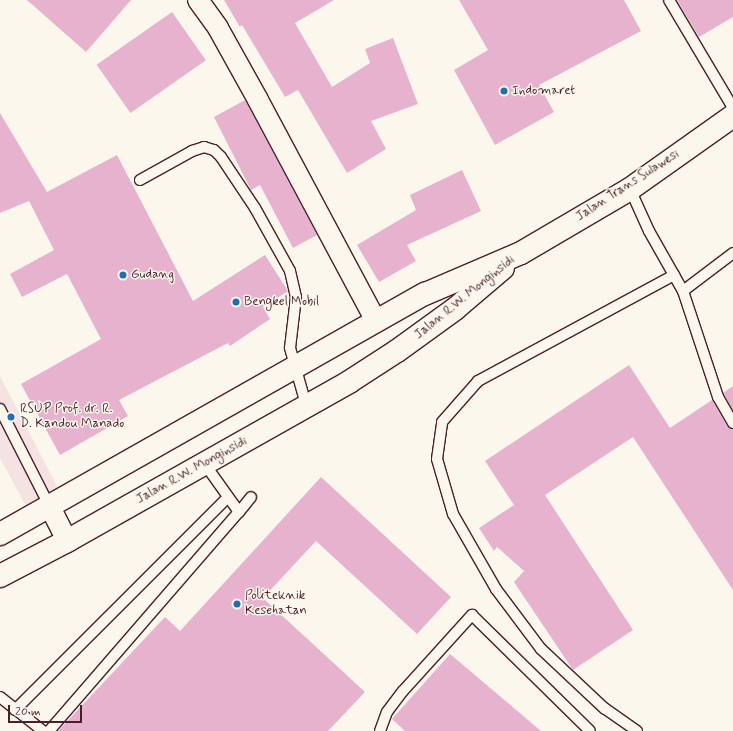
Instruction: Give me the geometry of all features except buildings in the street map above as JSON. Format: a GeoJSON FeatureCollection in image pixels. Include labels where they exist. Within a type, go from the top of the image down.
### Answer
{"type":"FeatureCollection","features":[{"type":"Feature","properties":{"kind":"highway","name":"Jalan Trans Sulawesi"},"geometry":{"type":"LineString","coordinates":[[521,253],[630,189],[733,116]]}},
{"type":"Feature","properties":{"kind":"highway","name":"Jalan R.W. Monginsidi"},"geometry":{"type":"LineString","coordinates":[[0,534],[425,294],[521,253]]}},
{"type":"Feature","properties":{"kind":"highway","name":"Jalan R.W. Monginsidi"},"geometry":{"type":"LineString","coordinates":[[0,576],[67,542],[204,463],[307,408],[397,351],[455,309],[521,253]]}},
{"type":"Feature","properties":{"kind":"street"},"geometry":{"type":"LineString","coordinates":[[198,0],[218,28],[255,93],[376,321]]}},
{"type":"Feature","properties":{"kind":"street"},"geometry":{"type":"LineString","coordinates":[[50,507],[67,542]]}},
{"type":"Feature","properties":{"kind":"lane"},"geometry":{"type":"LineString","coordinates":[[669,0],[733,108]]}},
{"type":"Feature","properties":{"kind":"lane"},"geometry":{"type":"LineString","coordinates":[[140,180],[192,151],[204,148],[214,150],[220,157],[255,208],[290,271],[296,297],[290,348],[294,367],[307,408]]}},
{"type":"Feature","properties":{"kind":"lane"},"geometry":{"type":"LineString","coordinates":[[630,189],[649,232],[683,291],[718,397],[733,423]]}},
{"type":"Feature","properties":{"kind":"lane"},"geometry":{"type":"LineString","coordinates":[[683,291],[733,253]]}},
{"type":"Feature","properties":{"kind":"lane"},"geometry":{"type":"LineString","coordinates":[[637,731],[605,709],[541,649],[496,589],[453,514],[437,459],[442,422],[478,381],[674,275]]}},
{"type":"Feature","properties":{"kind":"lane"},"geometry":{"type":"LineString","coordinates":[[0,409],[50,507]]}},
{"type":"Feature","properties":{"kind":"lane"},"geometry":{"type":"LineString","coordinates":[[204,463],[239,512]]}},
{"type":"Feature","properties":{"kind":"lane"},"geometry":{"type":"LineString","coordinates":[[15,710],[228,497]]}},
{"type":"Feature","properties":{"kind":"lane"},"geometry":{"type":"LineString","coordinates":[[49,731],[251,497]]}},
{"type":"Feature","properties":{"kind":"lane"},"geometry":{"type":"LineString","coordinates":[[380,731],[387,712],[403,691],[472,615],[590,731]]}},
{"type":"Feature","properties":{"kind":"lane"},"geometry":{"type":"LineString","coordinates":[[0,698],[43,731]]}},
{"type":"Feature","properties":{"kind":"shaded area","name":"RSUP Prof. dr. R. D. Kandou Manado"},"geometry":{"type":"Polygon","coordinates":[[[0,376],[59,490],[26,506],[0,458],[0,376]]]}},
{"type":"Feature","properties":{"kind":"place","name":"Indomaret"},"geometry":{"type":"Point","coordinates":[504,91]}},
{"type":"Feature","properties":{"kind":"place","name":"Gudang"},"geometry":{"type":"Point","coordinates":[123,275]}},
{"type":"Feature","properties":{"kind":"place","name":"Bengkel Mobil"},"geometry":{"type":"Point","coordinates":[236,302]}},
{"type":"Feature","properties":{"kind":"place","name":"RSUP Prof. dr. R. D. Kandou Manado"},"geometry":{"type":"Point","coordinates":[11,417]}},
{"type":"Feature","properties":{"kind":"place","name":"Politeknik Kesehatan"},"geometry":{"type":"Point","coordinates":[237,604]}}]}
